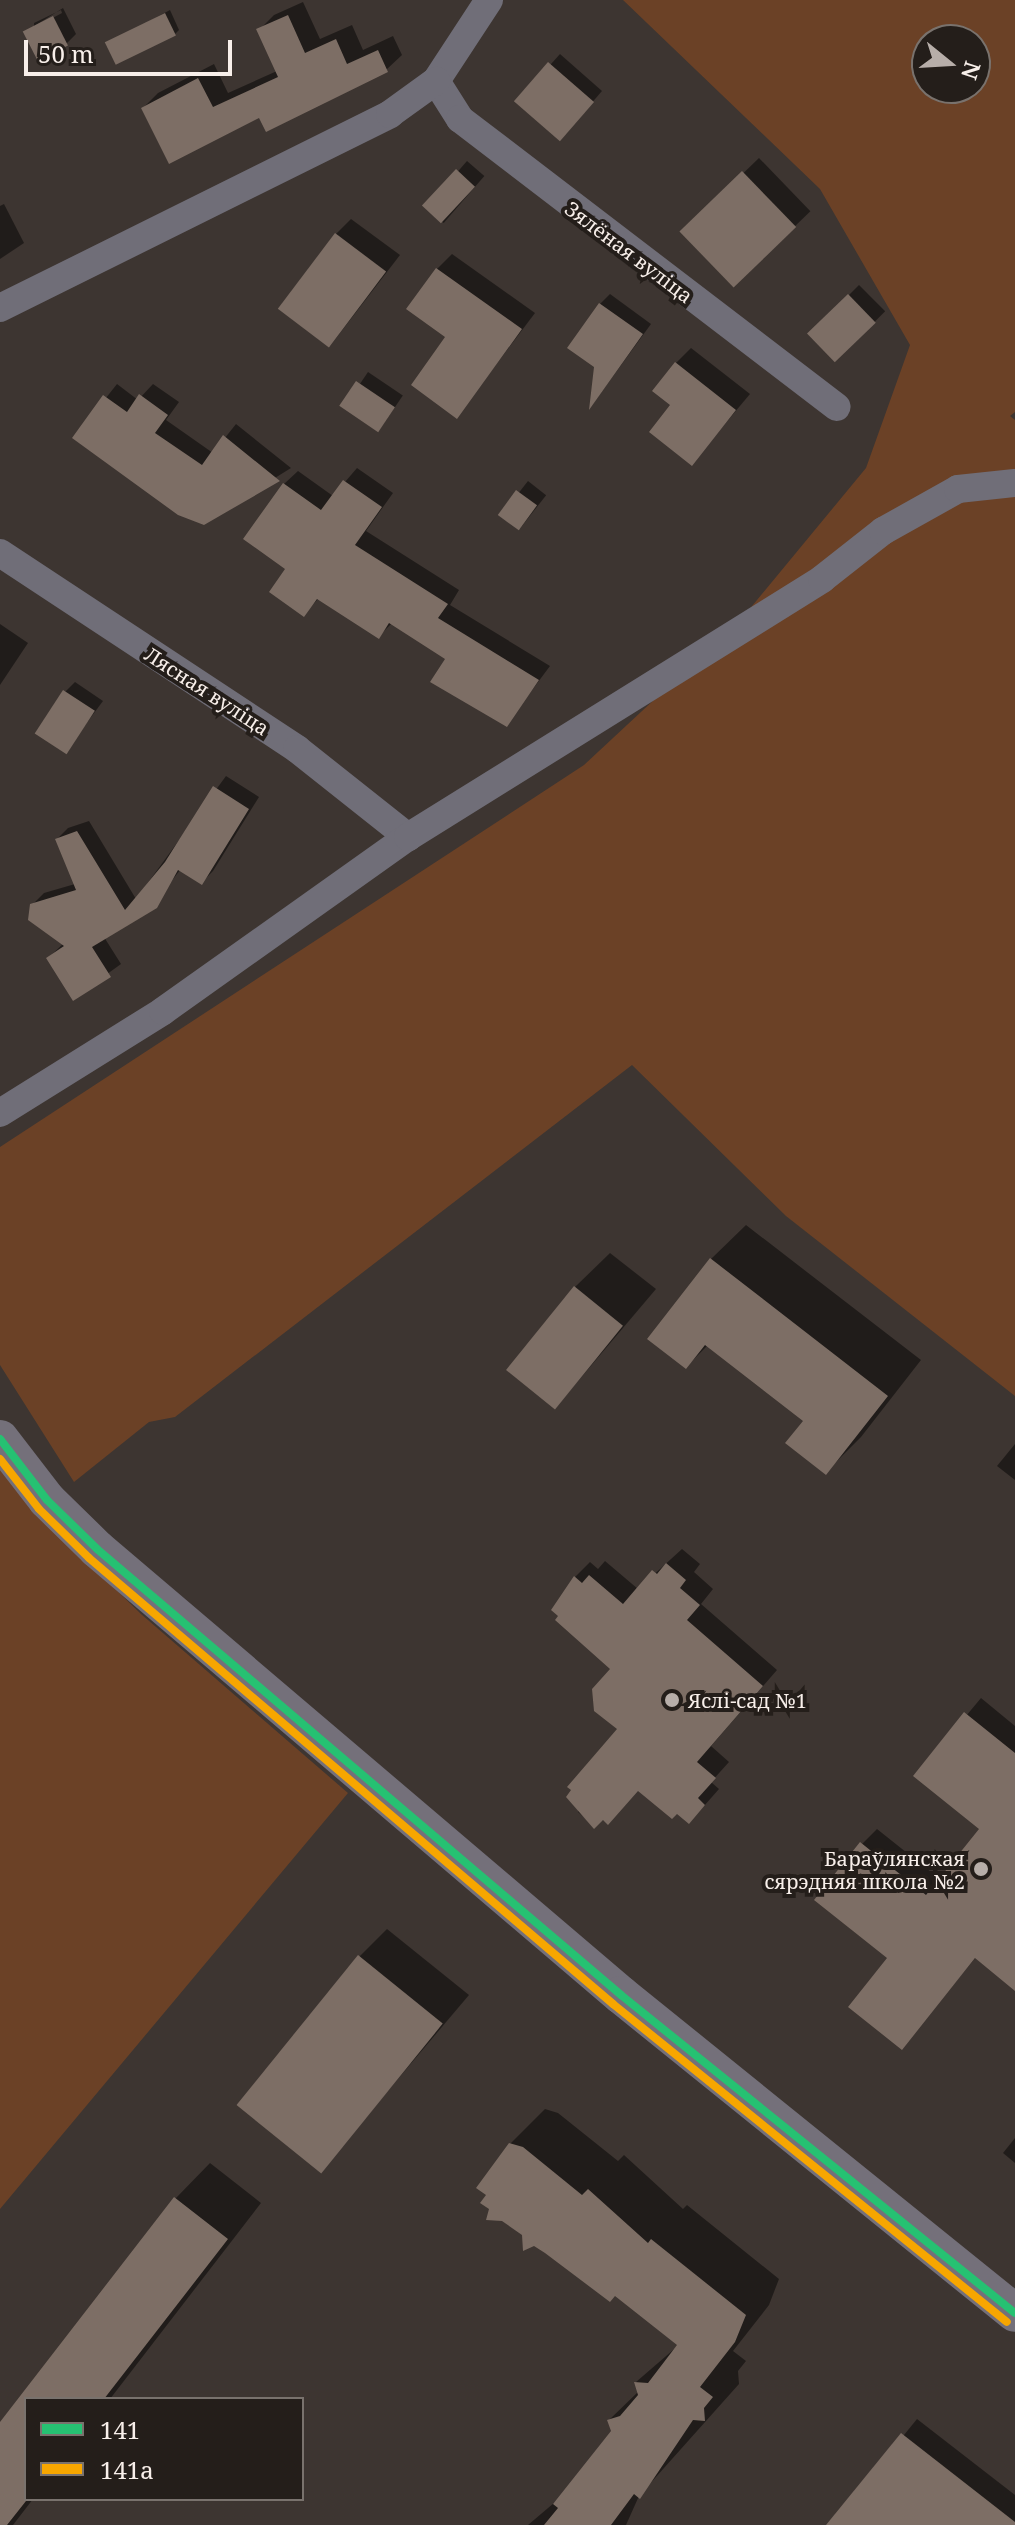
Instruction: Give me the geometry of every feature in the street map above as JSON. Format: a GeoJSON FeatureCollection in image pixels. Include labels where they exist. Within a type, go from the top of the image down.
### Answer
{"type":"FeatureCollection","features":[{"type":"Feature","properties":{"kind":"street"},"geometry":{"type":"LineString","coordinates":[[0,308],[376,122],[436,81],[489,0]]}},
{"type":"Feature","properties":{"kind":"street","name":"Зялёная вуліца"},"geometry":{"type":"LineString","coordinates":[[436,81],[476,136],[837,407]]}},
{"type":"Feature","properties":{"kind":"street"},"geometry":{"type":"LineString","coordinates":[[0,1113],[163,1011],[408,837],[822,579],[883,531],[958,489],[1015,483]]}},
{"type":"Feature","properties":{"kind":"street","name":"Лясная вуліца"},"geometry":{"type":"LineString","coordinates":[[0,553],[297,749],[386,815],[408,837]]}},
{"type":"Feature","properties":{"kind":"street"},"geometry":{"type":"LineString","coordinates":[[0,1439],[47,1500],[97,1549],[621,1995],[1015,2313]]}},
{"type":"Feature","properties":{"kind":"shaded area"},"geometry":{"type":"Polygon","coordinates":[[[623,0],[1015,0],[1015,412],[1010,416],[1015,420],[1015,1396],[786,1216],[632,1065],[175,1417],[149,1422],[74,1482],[0,1365],[0,1147],[584,765],[743,617],[866,468],[910,345],[820,189],[623,0]]]}},
{"type":"Feature","properties":{"kind":"shaded area"},"geometry":{"type":"Polygon","coordinates":[[[0,1465],[23,1499],[141,1614],[348,1793],[0,2209],[0,1465]]]}},
{"type":"Feature","properties":{"kind":"building"},"geometry":{"type":"Polygon","coordinates":[[[165,13],[176,35],[116,65],[105,42],[165,13]]]}},
{"type":"Feature","properties":{"kind":"building"},"geometry":{"type":"Polygon","coordinates":[[[288,15],[305,53],[336,39],[347,64],[378,50],[388,72],[266,132],[259,118],[169,164],[141,108],[198,78],[213,107],[278,77],[256,29],[288,15]]]}},
{"type":"Feature","properties":{"kind":"building"},"geometry":{"type":"Polygon","coordinates":[[[53,16],[68,45],[38,61],[23,31],[53,16]]]}},
{"type":"Feature","properties":{"kind":"building"},"geometry":{"type":"Polygon","coordinates":[[[548,62],[594,102],[560,141],[514,101],[548,62]]]}},
{"type":"Feature","properties":{"kind":"building"},"geometry":{"type":"Polygon","coordinates":[[[456,169],[475,187],[441,223],[422,206],[456,169]]]}},
{"type":"Feature","properties":{"kind":"building"},"geometry":{"type":"Polygon","coordinates":[[[742,171],[796,227],[734,288],[679,231],[742,171]]]}},
{"type":"Feature","properties":{"kind":"building"},"geometry":{"type":"Polygon","coordinates":[[[335,233],[386,272],[329,347],[278,309],[335,233]]]}},
{"type":"Feature","properties":{"kind":"building"},"geometry":{"type":"Polygon","coordinates":[[[436,268],[522,329],[457,419],[411,385],[445,337],[406,309],[436,268]]]}},
{"type":"Feature","properties":{"kind":"building"},"geometry":{"type":"Polygon","coordinates":[[[848,294],[876,323],[835,362],[807,334],[848,294]]]}},
{"type":"Feature","properties":{"kind":"building"},"geometry":{"type":"Polygon","coordinates":[[[599,303],[643,334],[589,410],[594,367],[567,348],[599,303]]]}},
{"type":"Feature","properties":{"kind":"building"},"geometry":{"type":"Polygon","coordinates":[[[675,362],[736,410],[692,466],[649,432],[670,405],[652,391],[675,362]]]}},
{"type":"Feature","properties":{"kind":"building"},"geometry":{"type":"Polygon","coordinates":[[[356,381],[395,407],[378,432],[339,406],[356,381]]]}},
{"type":"Feature","properties":{"kind":"building"},"geometry":{"type":"Polygon","coordinates":[[[139,394],[168,415],[155,433],[202,465],[223,435],[280,481],[204,525],[178,515],[72,438],[103,395],[127,412],[139,394]]]}},
{"type":"Feature","properties":{"kind":"building"},"geometry":{"type":"Polygon","coordinates":[[[343,480],[382,507],[355,545],[448,604],[438,618],[539,680],[507,727],[430,682],[445,659],[389,623],[379,639],[317,599],[304,617],[269,592],[285,569],[243,539],[283,483],[321,510],[343,480]]]}},
{"type":"Feature","properties":{"kind":"building"},"geometry":{"type":"Polygon","coordinates":[[[516,490],[537,505],[519,530],[498,515],[516,490]]]}},
{"type":"Feature","properties":{"kind":"building"},"geometry":{"type":"Polygon","coordinates":[[[63,690],[95,711],[67,754],[35,734],[63,690]]]}},
{"type":"Feature","properties":{"kind":"building"},"geometry":{"type":"Polygon","coordinates":[[[213,786],[249,809],[202,885],[178,870],[157,908],[92,947],[111,977],[73,1001],[46,958],[64,946],[28,920],[30,904],[76,890],[55,839],[77,831],[125,910],[165,862],[213,786]]]}},
{"type":"Feature","properties":{"kind":"building"},"geometry":{"type":"Polygon","coordinates":[[[710,1258],[888,1396],[826,1475],[785,1443],[803,1421],[705,1345],[686,1369],[647,1339],[710,1258]]]}},
{"type":"Feature","properties":{"kind":"building"},"geometry":{"type":"Polygon","coordinates":[[[574,1286],[623,1326],[555,1410],[506,1370],[574,1286]]]}},
{"type":"Feature","properties":{"kind":"building","name":"Яслі-сад №1"},"geometry":{"type":"Polygon","coordinates":[[[666,1563],[686,1580],[680,1588],[700,1605],[687,1620],[763,1686],[697,1762],[716,1778],[698,1798],[705,1805],[689,1824],[677,1814],[672,1819],[638,1791],[608,1825],[603,1820],[594,1829],[566,1797],[571,1790],[567,1787],[617,1729],[594,1711],[592,1689],[610,1669],[555,1620],[558,1616],[551,1610],[574,1576],[582,1583],[589,1575],[623,1604],[652,1570],[657,1574],[666,1563]]]}},
{"type":"Feature","properties":{"kind":"building","name":"Бараўлянская сярэдняя школа №2"},"geometry":{"type":"Polygon","coordinates":[[[964,1712],[1015,1753],[1015,1991],[975,1958],[902,2050],[848,2007],[887,1958],[814,1900],[860,1842],[926,1895],[979,1829],[913,1776],[964,1712]]]}},
{"type":"Feature","properties":{"kind":"building"},"geometry":{"type":"Polygon","coordinates":[[[358,1955],[443,2024],[321,2174],[237,2105],[358,1955]]]}},
{"type":"Feature","properties":{"kind":"building"},"geometry":{"type":"Polygon","coordinates":[[[509,2143],[523,2147],[582,2195],[588,2189],[648,2243],[651,2239],[746,2315],[735,2342],[700,2387],[713,2397],[704,2408],[705,2421],[693,2420],[640,2499],[634,2494],[611,2525],[544,2525],[558,2508],[553,2504],[611,2431],[607,2420],[620,2416],[638,2395],[634,2382],[648,2383],[677,2345],[615,2296],[610,2302],[534,2246],[523,2251],[522,2235],[502,2221],[486,2220],[489,2209],[480,2203],[486,2195],[476,2188],[509,2143]]]}},
{"type":"Feature","properties":{"kind":"building"},"geometry":{"type":"Polygon","coordinates":[[[174,2197],[228,2239],[106,2397],[24,2397],[26,2501],[7,2525],[0,2525],[0,2422],[174,2197]]]}},
{"type":"Feature","properties":{"kind":"building"},"geometry":{"type":"Polygon","coordinates":[[[901,2433],[1015,2522],[1015,2525],[826,2525],[901,2433]]]}},
{"type":"Feature","properties":{"kind":"transit line","name":"141"},"geometry":{"type":"LineString","coordinates":[[0,1439],[47,1500],[97,1549],[621,1995],[1015,2313]]}},
{"type":"Feature","properties":{"kind":"transit line","name":"141а"},"geometry":{"type":"LineString","coordinates":[[0,1459],[39,1509],[89,1558],[613,2004],[1007,2322]]}},
{"type":"Feature","properties":{"kind":"place","name":"Яслі-сад №1"},"geometry":{"type":"Point","coordinates":[672,1700]}},
{"type":"Feature","properties":{"kind":"place","name":"Бараўлянская сярэдняя школа №2"},"geometry":{"type":"Point","coordinates":[981,1869]}}]}
